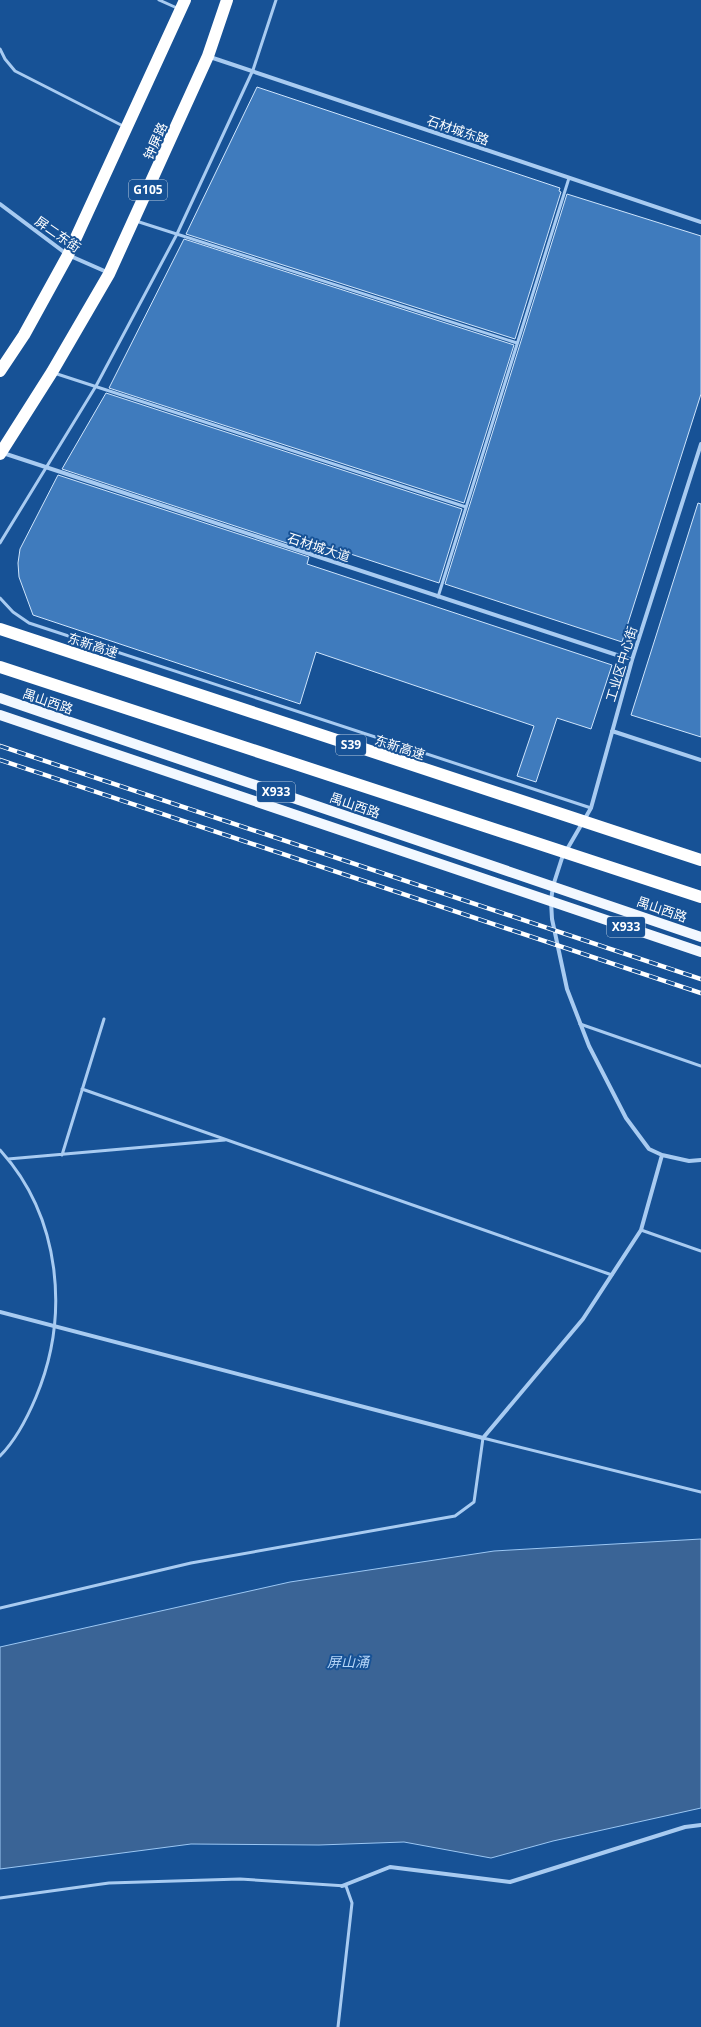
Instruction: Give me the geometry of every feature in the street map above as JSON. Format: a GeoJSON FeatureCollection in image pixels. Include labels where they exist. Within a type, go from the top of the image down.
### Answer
{"type":"FeatureCollection","features":[{"type":"Feature","properties":{"kind":"highway","name":"钟屏路"},"geometry":{"type":"LineString","coordinates":[[52,372],[109,274],[134,221],[208,56],[227,0]]}},
{"type":"Feature","properties":{"kind":"highway"},"geometry":{"type":"LineString","coordinates":[[0,371],[24,335],[68,255],[184,5]]}},
{"type":"Feature","properties":{"kind":"highway","name":"G105"},"geometry":{"type":"LineString","coordinates":[[1,453],[52,372]]}},
{"type":"Feature","properties":{"kind":"highway","name":"东新高速"},"geometry":{"type":"LineString","coordinates":[[0,629],[701,860]]}},
{"type":"Feature","properties":{"kind":"highway"},"geometry":{"type":"LineString","coordinates":[[0,668],[701,897]]}},
{"type":"Feature","properties":{"kind":"main road","name":"禺山西路"},"geometry":{"type":"LineString","coordinates":[[0,698],[701,937]]}},
{"type":"Feature","properties":{"kind":"main road","name":"X933"},"geometry":{"type":"LineString","coordinates":[[0,715],[701,952]]}},
{"type":"Feature","properties":{"kind":"street","name":"石材城东路"},"geometry":{"type":"LineString","coordinates":[[208,56],[701,222]]}},
{"type":"Feature","properties":{"kind":"street","name":"屏二东街"},"geometry":{"type":"LineString","coordinates":[[0,204],[68,255],[109,274]]}},
{"type":"Feature","properties":{"kind":"street","name":"工业区中心街"},"geometry":{"type":"LineString","coordinates":[[662,1156],[649,1149],[626,1118],[612,1094],[580,1024],[567,989],[552,919],[551,901],[553,886],[562,858],[592,808],[632,660],[701,444]]}},
{"type":"Feature","properties":{"kind":"street","name":"石材城大道"},"geometry":{"type":"LineString","coordinates":[[1,453],[632,660]]}},
{"type":"Feature","properties":{"kind":"street"},"geometry":{"type":"LineString","coordinates":[[612,731],[701,760]]}},
{"type":"Feature","properties":{"kind":"street"},"geometry":{"type":"LineString","coordinates":[[0,1312],[483,1438],[583,1319],[612,1275],[640,1230],[662,1156],[689,1162],[701,1160]]}},
{"type":"Feature","properties":{"kind":"street"},"geometry":{"type":"LineString","coordinates":[[342,1886],[390,1867],[510,1882],[684,1827],[701,1825]]}},
{"type":"Feature","properties":{"kind":"lane"},"geometry":{"type":"LineString","coordinates":[[159,0],[184,5]]}},
{"type":"Feature","properties":{"kind":"lane"},"geometry":{"type":"LineString","coordinates":[[0,544],[96,386],[177,234],[253,70],[276,0]]}},
{"type":"Feature","properties":{"kind":"lane"},"geometry":{"type":"LineString","coordinates":[[0,49],[5,59],[15,71],[128,128]]}},
{"type":"Feature","properties":{"kind":"lane"},"geometry":{"type":"LineString","coordinates":[[438,597],[569,178]]}},
{"type":"Feature","properties":{"kind":"lane"},"geometry":{"type":"LineString","coordinates":[[134,221],[518,343]]}},
{"type":"Feature","properties":{"kind":"lane"},"geometry":{"type":"LineString","coordinates":[[52,372],[466,507]]}},
{"type":"Feature","properties":{"kind":"lane"},"geometry":{"type":"LineString","coordinates":[[0,598],[13,612],[29,623],[592,808]]}},
{"type":"Feature","properties":{"kind":"lane"},"geometry":{"type":"LineString","coordinates":[[62,1155],[104,1019]]}},
{"type":"Feature","properties":{"kind":"lane"},"geometry":{"type":"LineString","coordinates":[[580,1024],[701,1066]]}},
{"type":"Feature","properties":{"kind":"lane"},"geometry":{"type":"LineString","coordinates":[[82,1089],[612,1275]]}},
{"type":"Feature","properties":{"kind":"lane"},"geometry":{"type":"LineString","coordinates":[[8,1159],[227,1140]]}},
{"type":"Feature","properties":{"kind":"lane"},"geometry":{"type":"LineString","coordinates":[[0,1150],[8,1159],[28,1189],[42,1221],[52,1256],[56,1291],[55,1327],[46,1372],[28,1415],[0,1456]]}},
{"type":"Feature","properties":{"kind":"lane"},"geometry":{"type":"LineString","coordinates":[[640,1230],[701,1251]]}},
{"type":"Feature","properties":{"kind":"lane"},"geometry":{"type":"LineString","coordinates":[[0,1608],[191,1563],[455,1516],[474,1502],[483,1438],[701,1492]]}},
{"type":"Feature","properties":{"kind":"lane"},"geometry":{"type":"LineString","coordinates":[[0,1898],[110,1883],[132,1882],[240,1879],[346,1886],[352,1903],[338,2027]]}},
{"type":"Feature","properties":{"kind":"water","name":"屏山涌"},"geometry":{"type":"Polygon","coordinates":[[[701,1539],[701,1808],[553,1841],[491,1858],[404,1842],[319,1845],[191,1844],[0,1869],[0,1647],[290,1582],[494,1551],[701,1539]]]}},
{"type":"Feature","properties":{"kind":"building"},"geometry":{"type":"Polygon","coordinates":[[[257,87],[560,188],[559,191],[561,192],[515,339],[186,234],[257,87]]]}},
{"type":"Feature","properties":{"kind":"building"},"geometry":{"type":"Polygon","coordinates":[[[567,194],[701,236],[701,394],[622,642],[445,584],[567,194]]]}},
{"type":"Feature","properties":{"kind":"building"},"geometry":{"type":"Polygon","coordinates":[[[184,239],[514,345],[464,503],[109,388],[184,239]]]}},
{"type":"Feature","properties":{"kind":"building"},"geometry":{"type":"Polygon","coordinates":[[[106,393],[462,509],[439,583],[314,542],[311,551],[62,469],[106,393]]]}},
{"type":"Feature","properties":{"kind":"building"},"geometry":{"type":"Polygon","coordinates":[[[58,475],[309,557],[307,564],[612,665],[591,729],[557,718],[536,782],[517,776],[534,726],[316,652],[300,704],[33,615],[19,577],[18,563],[20,549],[58,475]]]}},
{"type":"Feature","properties":{"kind":"building"},"geometry":{"type":"Polygon","coordinates":[[[698,503],[701,504],[701,737],[631,715],[698,503]]]}},
{"type":"Feature","properties":{"kind":"railway"},"geometry":{"type":"LineString","coordinates":[[0,746],[701,979]]}},
{"type":"Feature","properties":{"kind":"railway"},"geometry":{"type":"LineString","coordinates":[[0,760],[701,993]]}}]}
